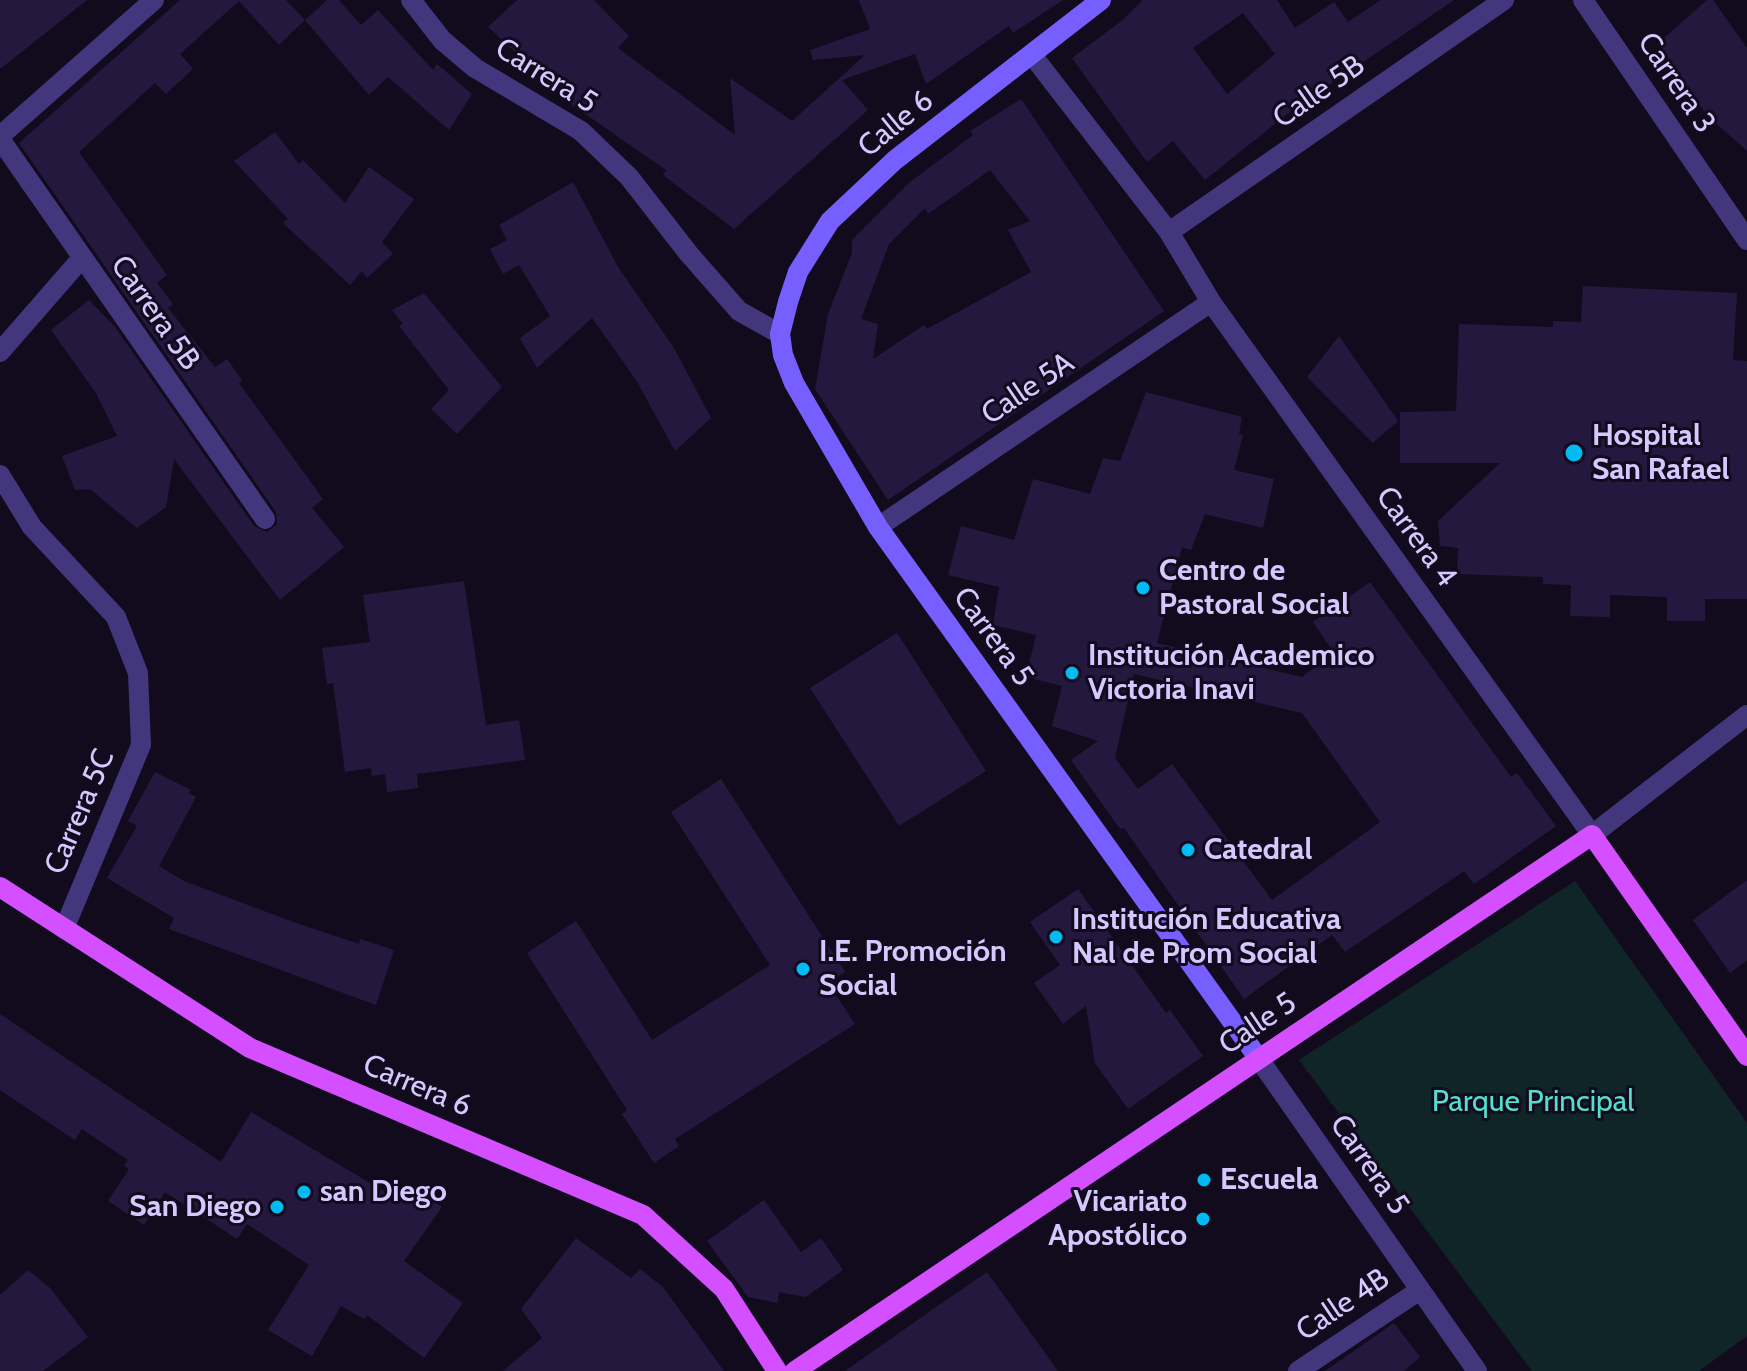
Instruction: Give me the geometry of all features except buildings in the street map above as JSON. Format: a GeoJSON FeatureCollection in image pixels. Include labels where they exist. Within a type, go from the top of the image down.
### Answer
{"type":"FeatureCollection","features":[{"type":"Feature","properties":{"kind":"main road","name":"Calle 6"},"geometry":{"type":"LineString","coordinates":[[780,334],[798,272],[830,221],[895,160],[1101,0]]}},
{"type":"Feature","properties":{"kind":"main road","name":"Carrera 5"},"geometry":{"type":"LineString","coordinates":[[780,334],[783,355],[794,383],[878,527],[1259,1059]]}},
{"type":"Feature","properties":{"kind":"main road","name":"Carrera 4"},"geometry":{"type":"LineString","coordinates":[[1592,835],[1747,1056]]}},
{"type":"Feature","properties":{"kind":"main road","name":"Calle 5"},"geometry":{"type":"LineString","coordinates":[[795,1371],[1592,835]]}},
{"type":"Feature","properties":{"kind":"main road","name":"Carrera 6"},"geometry":{"type":"LineString","coordinates":[[0,887],[250,1048],[643,1215],[724,1289],[777,1371]]}},
{"type":"Feature","properties":{"kind":"street"},"geometry":{"type":"LineString","coordinates":[[0,137],[154,0]]}},
{"type":"Feature","properties":{"kind":"street","name":"Carrera 5"},"geometry":{"type":"LineString","coordinates":[[411,0],[442,40],[475,68],[581,131],[629,177],[689,254],[739,311],[780,334]]}},
{"type":"Feature","properties":{"kind":"street","name":"Calle 5B"},"geometry":{"type":"LineString","coordinates":[[1169,232],[1504,0]]}},
{"type":"Feature","properties":{"kind":"street","name":"Carrera 3"},"geometry":{"type":"LineString","coordinates":[[1583,0],[1747,240]]}},
{"type":"Feature","properties":{"kind":"street","name":"Carrera 4"},"geometry":{"type":"LineString","coordinates":[[1032,55],[1169,232],[1211,302],[1592,835]]}},
{"type":"Feature","properties":{"kind":"street","name":"Carrera 5B"},"geometry":{"type":"LineString","coordinates":[[0,137],[81,259],[265,519]]}},
{"type":"Feature","properties":{"kind":"street"},"geometry":{"type":"LineString","coordinates":[[0,352],[81,259]]}},
{"type":"Feature","properties":{"kind":"street","name":"Calle 5A"},"geometry":{"type":"LineString","coordinates":[[878,527],[1211,302]]}},
{"type":"Feature","properties":{"kind":"street","name":"Carrera 5C"},"geometry":{"type":"LineString","coordinates":[[0,475],[32,527],[116,617],[138,673],[141,745],[64,929]]}},
{"type":"Feature","properties":{"kind":"street","name":"Calle 5"},"geometry":{"type":"LineString","coordinates":[[1592,835],[1747,715]]}},
{"type":"Feature","properties":{"kind":"street","name":"Carrera 5"},"geometry":{"type":"LineString","coordinates":[[1259,1059],[1477,1371]]}},
{"type":"Feature","properties":{"kind":"street","name":"Calle 4B"},"geometry":{"type":"LineString","coordinates":[[1298,1371],[1420,1290]]}},
{"type":"Feature","properties":{"kind":"green space","name":"Parque Principal"},"geometry":{"type":"Polygon","coordinates":[[[1575,881],[1747,1123],[1747,1336],[1699,1371],[1532,1371],[1299,1060],[1575,881]]]}},
{"type":"Feature","properties":{"kind":"place","name":"Hospital San Rafael"},"geometry":{"type":"Point","coordinates":[1574,453]}},
{"type":"Feature","properties":{"kind":"place","name":"Centro de Pastoral Social"},"geometry":{"type":"Point","coordinates":[1143,588]}},
{"type":"Feature","properties":{"kind":"place","name":"Institución Academico Victoria Inavi"},"geometry":{"type":"Point","coordinates":[1072,673]}},
{"type":"Feature","properties":{"kind":"place","name":"Catedral"},"geometry":{"type":"Point","coordinates":[1188,850]}},
{"type":"Feature","properties":{"kind":"place","name":"Institución Educativa Nal de Prom Social"},"geometry":{"type":"Point","coordinates":[1056,937]}},
{"type":"Feature","properties":{"kind":"place","name":"I.E. Promoción Social"},"geometry":{"type":"Point","coordinates":[803,969]}},
{"type":"Feature","properties":{"kind":"place","name":"Escuela"},"geometry":{"type":"Point","coordinates":[1204,1180]}},
{"type":"Feature","properties":{"kind":"place","name":"san Diego"},"geometry":{"type":"Point","coordinates":[304,1192]}},
{"type":"Feature","properties":{"kind":"place","name":"San Diego"},"geometry":{"type":"Point","coordinates":[277,1207]}},
{"type":"Feature","properties":{"kind":"place","name":"Vicariato Apostólico"},"geometry":{"type":"Point","coordinates":[1203,1219]}}]}
